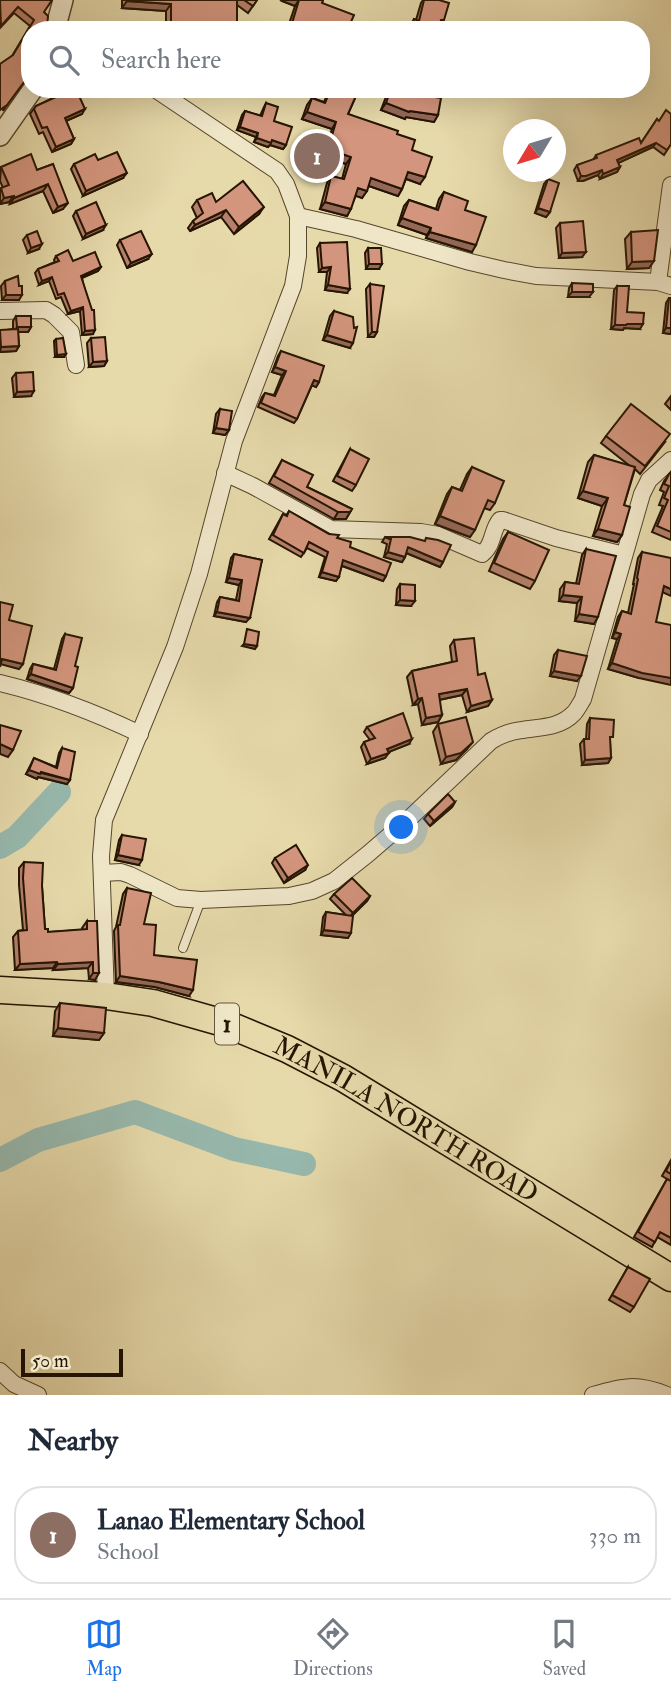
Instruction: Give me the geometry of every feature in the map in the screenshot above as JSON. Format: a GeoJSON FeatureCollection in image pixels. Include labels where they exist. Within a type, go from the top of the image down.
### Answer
{"type":"FeatureCollection","features":[{"type":"Feature","properties":{"kind":"highway","name":"MANILA NORTH ROAD"},"geometry":{"type":"LineString","coordinates":[[0,990],[106,996],[153,1003],[227,1024],[287,1049],[342,1078],[671,1278]]}},
{"type":"Feature","properties":{"kind":"street"},"geometry":{"type":"LineString","coordinates":[[57,21],[62,0]]}},
{"type":"Feature","properties":{"kind":"street"},"geometry":{"type":"LineString","coordinates":[[0,136],[27,98]]}},
{"type":"Feature","properties":{"kind":"street"},"geometry":{"type":"LineString","coordinates":[[106,996],[102,873],[104,820],[175,647],[199,574],[234,441],[293,286],[298,256],[298,216],[286,184],[276,171],[168,98]]}},
{"type":"Feature","properties":{"kind":"street"},"geometry":{"type":"LineString","coordinates":[[298,216],[356,229],[470,262],[536,276],[665,284],[671,185]]}},
{"type":"Feature","properties":{"kind":"street"},"geometry":{"type":"LineString","coordinates":[[0,311],[46,310],[54,314],[71,332],[76,365]]}},
{"type":"Feature","properties":{"kind":"street"},"geometry":{"type":"LineString","coordinates":[[102,873],[121,872],[177,898],[201,901],[289,896],[312,891],[334,881],[412,816],[491,741],[520,730],[561,723],[574,713],[583,699],[642,494],[649,480],[671,460]]}},
{"type":"Feature","properties":{"kind":"street"},"geometry":{"type":"LineString","coordinates":[[225,473],[331,529],[438,535],[482,554],[488,549],[497,524],[503,520],[556,538],[624,555]]}},
{"type":"Feature","properties":{"kind":"street"},"geometry":{"type":"LineString","coordinates":[[0,683],[93,712],[140,734]]}},
{"type":"Feature","properties":{"kind":"street"},"geometry":{"type":"LineString","coordinates":[[0,1371],[14,1384],[38,1395]]}},
{"type":"Feature","properties":{"kind":"street"},"geometry":{"type":"LineString","coordinates":[[593,1395],[626,1387],[638,1387],[650,1388],[667,1395]]}},
{"type":"Feature","properties":{"kind":"lane"},"geometry":{"type":"LineString","coordinates":[[183,948],[201,901]]}},
{"type":"Feature","properties":{"kind":"building"},"geometry":{"type":"Polygon","coordinates":[[[0,0],[52,0],[44,12],[48,16],[48,21],[33,21],[18,7],[1,26],[0,0]]]}},
{"type":"Feature","properties":{"kind":"building"},"geometry":{"type":"Polygon","coordinates":[[[237,0],[237,21],[171,21],[171,4],[127,1],[237,0]]]}},
{"type":"Feature","properties":{"kind":"building"},"geometry":{"type":"Polygon","coordinates":[[[244,0],[257,0],[253,6],[244,0]]]}},
{"type":"Feature","properties":{"kind":"building"},"geometry":{"type":"Polygon","coordinates":[[[299,0],[323,0],[322,3],[354,15],[351,21],[293,21],[299,0]]]}},
{"type":"Feature","properties":{"kind":"building"},"geometry":{"type":"Polygon","coordinates":[[[424,0],[449,3],[444,20],[419,21],[424,0]]]}},
{"type":"Feature","properties":{"kind":"building"},"geometry":{"type":"Polygon","coordinates":[[[21,42],[21,86],[0,110],[0,64],[13,55],[21,42]]]}},
{"type":"Feature","properties":{"kind":"building"},"geometry":{"type":"Polygon","coordinates":[[[54,98],[80,98],[85,109],[65,118],[74,139],[56,147],[47,127],[42,128],[34,109],[54,98]]]}},
{"type":"Feature","properties":{"kind":"building"},"geometry":{"type":"Polygon","coordinates":[[[312,98],[325,103],[327,98],[355,98],[348,114],[398,131],[397,134],[415,140],[412,150],[432,157],[425,177],[408,172],[402,189],[371,178],[367,191],[358,188],[351,209],[325,202],[331,176],[344,179],[351,157],[328,149],[336,122],[307,112],[312,98]]]}},
{"type":"Feature","properties":{"kind":"building"},"geometry":{"type":"Polygon","coordinates":[[[388,98],[441,98],[438,115],[409,112],[386,103],[388,98]]]}},
{"type":"Feature","properties":{"kind":"building"},"geometry":{"type":"Polygon","coordinates":[[[266,103],[278,107],[274,121],[292,127],[286,145],[257,138],[258,133],[240,127],[245,111],[262,116],[266,103]]]}},
{"type":"Feature","properties":{"kind":"building"},"geometry":{"type":"Polygon","coordinates":[[[666,110],[671,114],[671,144],[667,150],[656,143],[617,160],[620,167],[603,174],[602,170],[581,176],[577,165],[639,138],[641,143],[666,110]]]}},
{"type":"Feature","properties":{"kind":"building"},"geometry":{"type":"Polygon","coordinates":[[[117,152],[127,173],[86,191],[74,164],[95,154],[98,160],[117,152]]]}},
{"type":"Feature","properties":{"kind":"building"},"geometry":{"type":"Polygon","coordinates":[[[31,154],[37,170],[53,164],[68,203],[58,207],[48,184],[14,198],[4,198],[1,188],[9,185],[1,167],[31,154]]]}},
{"type":"Feature","properties":{"kind":"building"},"geometry":{"type":"Polygon","coordinates":[[[243,181],[264,207],[239,227],[226,210],[195,225],[193,221],[203,213],[197,200],[212,193],[216,202],[243,181]]]}},
{"type":"Feature","properties":{"kind":"building"},"geometry":{"type":"Polygon","coordinates":[[[547,182],[559,183],[550,212],[538,208],[547,182]]]}},
{"type":"Feature","properties":{"kind":"building"},"geometry":{"type":"Polygon","coordinates":[[[444,192],[468,201],[465,210],[486,217],[476,245],[430,232],[431,228],[402,218],[409,200],[438,210],[444,192]]]}},
{"type":"Feature","properties":{"kind":"building"},"geometry":{"type":"Polygon","coordinates":[[[96,202],[106,225],[86,234],[76,211],[96,202]]]}},
{"type":"Feature","properties":{"kind":"building"},"geometry":{"type":"Polygon","coordinates":[[[583,221],[586,252],[562,253],[560,223],[583,221]]]}},
{"type":"Feature","properties":{"kind":"building"},"geometry":{"type":"Polygon","coordinates":[[[658,230],[654,261],[632,262],[631,232],[658,230]]]}},
{"type":"Feature","properties":{"kind":"building"},"geometry":{"type":"Polygon","coordinates":[[[37,231],[42,244],[31,248],[27,235],[37,231]]]}},
{"type":"Feature","properties":{"kind":"building"},"geometry":{"type":"Polygon","coordinates":[[[141,231],[152,254],[131,263],[120,240],[141,231]]]}},
{"type":"Feature","properties":{"kind":"building"},"geometry":{"type":"Polygon","coordinates":[[[347,242],[350,289],[328,285],[331,267],[322,268],[320,243],[347,242]]]}},
{"type":"Feature","properties":{"kind":"building"},"geometry":{"type":"Polygon","coordinates":[[[368,248],[381,248],[382,264],[369,264],[368,248]]]}},
{"type":"Feature","properties":{"kind":"building"},"geometry":{"type":"Polygon","coordinates":[[[68,250],[73,261],[95,252],[101,267],[81,276],[94,310],[95,330],[85,331],[83,307],[71,311],[64,293],[58,295],[52,277],[42,281],[38,269],[59,261],[56,256],[68,250]]]}},
{"type":"Feature","properties":{"kind":"building"},"geometry":{"type":"Polygon","coordinates":[[[18,276],[22,295],[6,295],[5,281],[18,276]]]}},
{"type":"Feature","properties":{"kind":"building"},"geometry":{"type":"Polygon","coordinates":[[[572,283],[593,284],[593,292],[572,292],[572,283]]]}},
{"type":"Feature","properties":{"kind":"building"},"geometry":{"type":"Polygon","coordinates":[[[370,284],[384,286],[377,332],[372,332],[370,284]]]}},
{"type":"Feature","properties":{"kind":"building"},"geometry":{"type":"Polygon","coordinates":[[[617,286],[629,286],[627,312],[644,313],[643,324],[615,325],[617,286]]]}},
{"type":"Feature","properties":{"kind":"building"},"geometry":{"type":"Polygon","coordinates":[[[669,298],[671,328],[666,328],[669,298]]]}},
{"type":"Feature","properties":{"kind":"building"},"geometry":{"type":"Polygon","coordinates":[[[334,311],[353,317],[354,328],[357,327],[353,343],[327,335],[334,311]]]}},
{"type":"Feature","properties":{"kind":"building"},"geometry":{"type":"Polygon","coordinates":[[[16,316],[31,316],[31,327],[17,327],[16,316]]]}},
{"type":"Feature","properties":{"kind":"building"},"geometry":{"type":"Polygon","coordinates":[[[18,329],[19,346],[1,347],[0,330],[18,329]]]}},
{"type":"Feature","properties":{"kind":"building"},"geometry":{"type":"Polygon","coordinates":[[[105,337],[107,361],[93,362],[91,338],[105,337]]]}},
{"type":"Feature","properties":{"kind":"building"},"geometry":{"type":"Polygon","coordinates":[[[63,338],[66,354],[57,355],[56,339],[63,338]]]}},
{"type":"Feature","properties":{"kind":"building"},"geometry":{"type":"Polygon","coordinates":[[[281,351],[324,366],[319,382],[314,380],[297,419],[261,403],[265,393],[275,396],[286,371],[275,367],[281,351]]]}},
{"type":"Feature","properties":{"kind":"building"},"geometry":{"type":"Polygon","coordinates":[[[33,372],[34,391],[17,392],[16,373],[33,372]]]}},
{"type":"Feature","properties":{"kind":"building"},"geometry":{"type":"Polygon","coordinates":[[[631,404],[670,434],[645,466],[606,436],[631,404]]]}},
{"type":"Feature","properties":{"kind":"building"},"geometry":{"type":"Polygon","coordinates":[[[220,409],[232,411],[229,430],[216,428],[220,409]]]}},
{"type":"Feature","properties":{"kind":"building"},"geometry":{"type":"Polygon","coordinates":[[[350,449],[369,459],[356,485],[337,476],[350,449]]]}},
{"type":"Feature","properties":{"kind":"building"},"geometry":{"type":"Polygon","coordinates":[[[594,455],[635,467],[624,505],[630,507],[622,535],[598,529],[608,498],[583,491],[594,455]]]}},
{"type":"Feature","properties":{"kind":"building"},"geometry":{"type":"Polygon","coordinates":[[[282,460],[313,475],[307,487],[352,509],[350,512],[338,512],[274,476],[282,460]]]}},
{"type":"Feature","properties":{"kind":"building"},"geometry":{"type":"Polygon","coordinates":[[[472,467],[504,481],[495,503],[488,500],[475,530],[440,516],[452,487],[462,491],[472,467]]]}},
{"type":"Feature","properties":{"kind":"building"},"geometry":{"type":"Polygon","coordinates":[[[671,472],[671,532],[657,526],[668,500],[664,498],[669,486],[664,484],[671,472]]]}},
{"type":"Feature","properties":{"kind":"building"},"geometry":{"type":"Polygon","coordinates":[[[289,511],[329,534],[339,535],[337,538],[351,542],[350,547],[391,563],[386,576],[343,560],[339,577],[322,572],[328,552],[309,542],[304,553],[273,535],[283,514],[287,516],[289,511]]]}},
{"type":"Feature","properties":{"kind":"building"},"geometry":{"type":"Polygon","coordinates":[[[508,532],[549,550],[535,581],[494,563],[508,532]]]}},
{"type":"Feature","properties":{"kind":"building"},"geometry":{"type":"Polygon","coordinates":[[[385,537],[410,537],[425,541],[426,538],[451,545],[443,562],[408,547],[405,557],[388,552],[391,539],[385,537]]]}},
{"type":"Feature","properties":{"kind":"building"},"geometry":{"type":"Polygon","coordinates":[[[586,549],[616,556],[598,617],[579,614],[582,597],[563,595],[565,582],[579,584],[586,549]]]}},
{"type":"Feature","properties":{"kind":"building"},"geometry":{"type":"Polygon","coordinates":[[[642,552],[671,558],[671,589],[664,586],[656,622],[671,625],[671,678],[642,673],[612,663],[621,634],[615,632],[622,611],[631,614],[642,552]]]}},
{"type":"Feature","properties":{"kind":"building"},"geometry":{"type":"Polygon","coordinates":[[[234,554],[262,560],[250,618],[217,612],[220,597],[239,601],[242,580],[229,578],[234,554]]]}},
{"type":"Feature","properties":{"kind":"building"},"geometry":{"type":"Polygon","coordinates":[[[400,584],[415,585],[415,601],[400,600],[400,584]]]}},
{"type":"Feature","properties":{"kind":"building"},"geometry":{"type":"Polygon","coordinates":[[[0,602],[13,605],[9,620],[32,626],[23,664],[2,659],[0,667],[0,602]]]}},
{"type":"Feature","properties":{"kind":"building"},"geometry":{"type":"Polygon","coordinates":[[[247,629],[259,632],[257,646],[244,644],[247,629]]]}},
{"type":"Feature","properties":{"kind":"building"},"geometry":{"type":"Polygon","coordinates":[[[65,634],[82,638],[73,688],[31,674],[33,664],[56,670],[65,634]]]}},
{"type":"Feature","properties":{"kind":"building"},"geometry":{"type":"Polygon","coordinates":[[[474,638],[478,675],[485,673],[492,700],[471,706],[467,689],[439,694],[442,715],[426,718],[422,698],[418,699],[412,671],[457,661],[454,640],[474,638]]]}},
{"type":"Feature","properties":{"kind":"building"},"geometry":{"type":"Polygon","coordinates":[[[558,650],[587,656],[581,676],[554,671],[558,650]]]}},
{"type":"Feature","properties":{"kind":"building"},"geometry":{"type":"Polygon","coordinates":[[[403,713],[412,739],[387,749],[389,753],[371,759],[364,742],[375,738],[367,727],[403,713]]]}},
{"type":"Feature","properties":{"kind":"building"},"geometry":{"type":"Polygon","coordinates":[[[466,717],[473,742],[461,753],[446,757],[438,724],[466,717]]]}},
{"type":"Feature","properties":{"kind":"building"},"geometry":{"type":"Polygon","coordinates":[[[590,718],[614,720],[613,737],[610,737],[611,758],[585,760],[584,739],[589,739],[590,718]]]}},
{"type":"Feature","properties":{"kind":"building"},"geometry":{"type":"Polygon","coordinates":[[[0,725],[21,731],[13,750],[0,744],[0,725]]]}},
{"type":"Feature","properties":{"kind":"building"},"geometry":{"type":"Polygon","coordinates":[[[62,748],[75,752],[70,780],[29,770],[34,758],[57,768],[62,748]]]}},
{"type":"Feature","properties":{"kind":"building"},"geometry":{"type":"Polygon","coordinates":[[[448,794],[455,802],[434,821],[428,814],[448,794]]]}},
{"type":"Feature","properties":{"kind":"building"},"geometry":{"type":"Polygon","coordinates":[[[122,835],[146,839],[142,860],[118,855],[122,835]]]}},
{"type":"Feature","properties":{"kind":"building"},"geometry":{"type":"Polygon","coordinates":[[[296,845],[308,865],[288,878],[275,858],[296,845]]]}},
{"type":"Feature","properties":{"kind":"building"},"geometry":{"type":"Polygon","coordinates":[[[24,862],[43,863],[45,929],[48,929],[48,932],[87,929],[87,921],[97,921],[99,973],[93,973],[93,962],[20,964],[18,931],[27,930],[24,862]]]}},
{"type":"Feature","properties":{"kind":"building"},"geometry":{"type":"Polygon","coordinates":[[[352,878],[370,896],[353,913],[334,894],[352,878]]]}},
{"type":"Feature","properties":{"kind":"building"},"geometry":{"type":"Polygon","coordinates":[[[127,888],[151,893],[144,924],[156,925],[154,955],[197,960],[193,990],[120,976],[118,925],[127,888]]]}},
{"type":"Feature","properties":{"kind":"building"},"geometry":{"type":"Polygon","coordinates":[[[326,912],[353,916],[351,933],[324,930],[326,912]]]}},
{"type":"Feature","properties":{"kind":"building"},"geometry":{"type":"Polygon","coordinates":[[[60,1003],[106,1008],[104,1033],[58,1028],[60,1003]]]}},
{"type":"Feature","properties":{"kind":"building"},"geometry":{"type":"Polygon","coordinates":[[[671,1161],[671,1174],[666,1171],[671,1161]]]}},
{"type":"Feature","properties":{"kind":"building"},"geometry":{"type":"Polygon","coordinates":[[[667,1179],[671,1181],[671,1238],[660,1232],[655,1242],[638,1232],[667,1179]]]}},
{"type":"Feature","properties":{"kind":"building"},"geometry":{"type":"Polygon","coordinates":[[[628,1267],[650,1279],[634,1307],[612,1295],[628,1267]]]}},
{"type":"Feature","properties":{"kind":"waterway"},"geometry":{"type":"LineString","coordinates":[[0,847],[17,837],[59,792]]}},
{"type":"Feature","properties":{"kind":"waterway"},"geometry":{"type":"LineString","coordinates":[[0,1160],[38,1140],[135,1112],[234,1149],[304,1164]]}},
{"type":"Feature","properties":{"kind":"place","name":"Lanao Elementary School"},"geometry":{"type":"Point","coordinates":[317,156]}}]}
